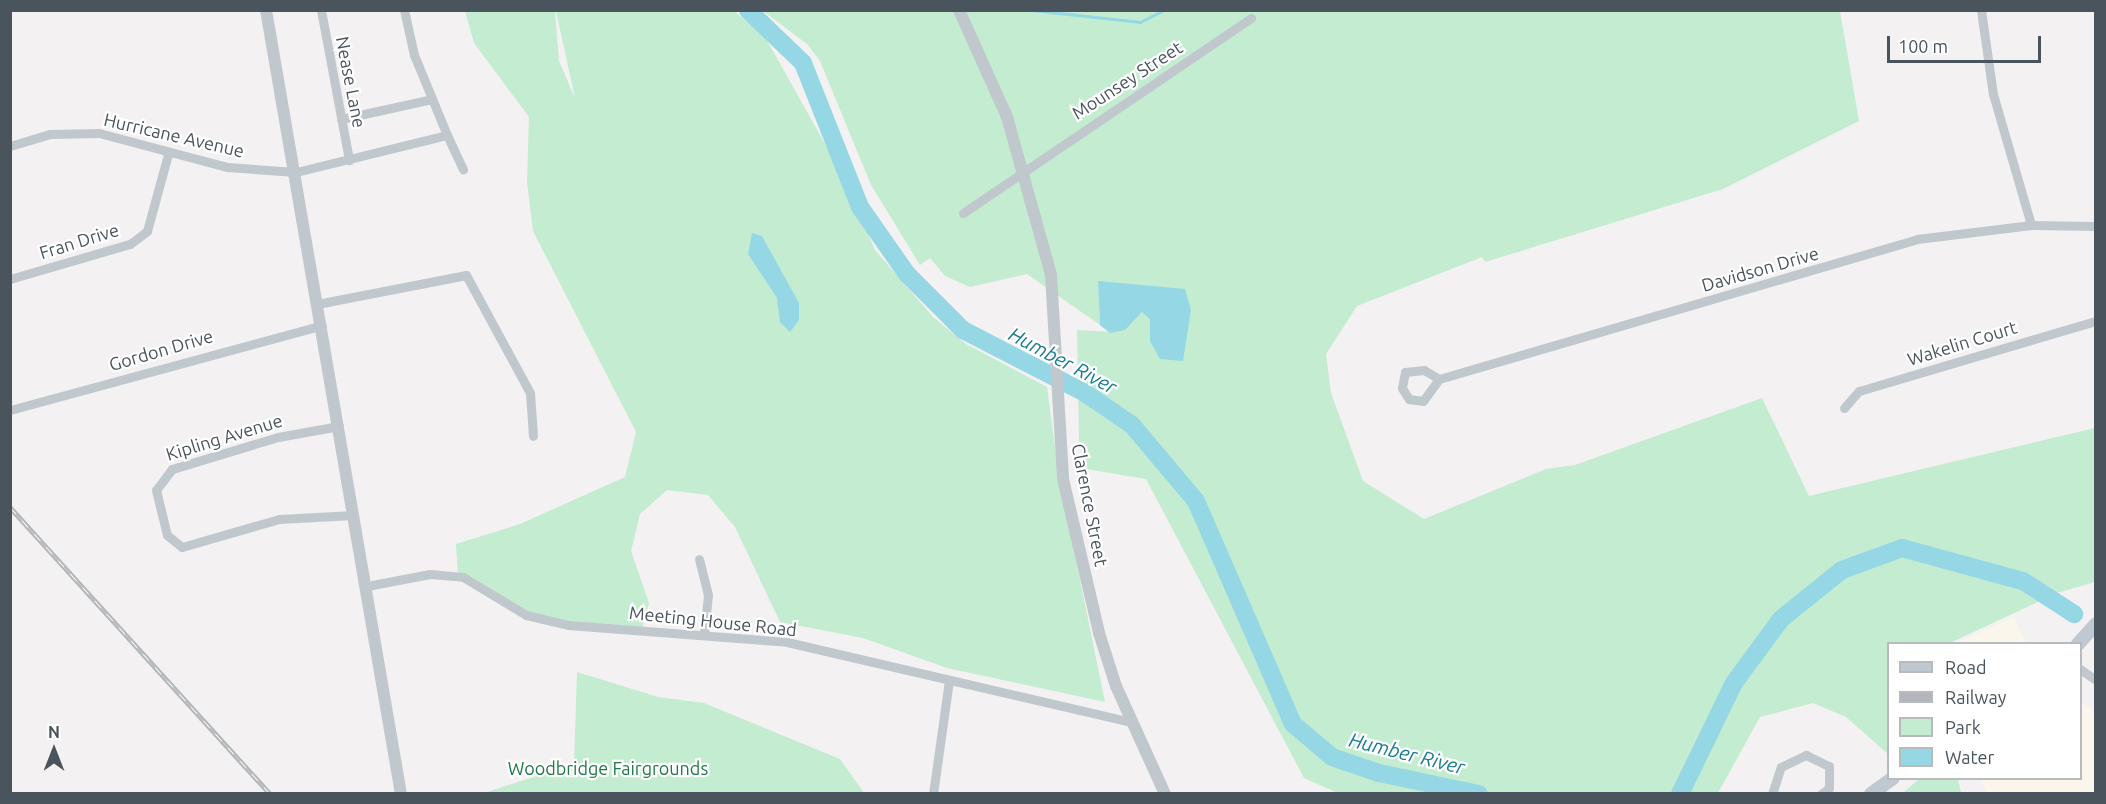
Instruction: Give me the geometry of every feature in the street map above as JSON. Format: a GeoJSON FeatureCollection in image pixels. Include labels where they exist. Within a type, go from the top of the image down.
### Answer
{"type":"FeatureCollection","features":[{"type":"Feature","properties":{"kind":"main road"},"geometry":{"type":"LineString","coordinates":[[2080,642],[2096,624]]}},
{"type":"Feature","properties":{"kind":"main road"},"geometry":{"type":"LineString","coordinates":[[1871,794],[1890,780]]}},
{"type":"Feature","properties":{"kind":"street"},"geometry":{"type":"LineString","coordinates":[[266,10],[296,172],[401,794]]}},
{"type":"Feature","properties":{"kind":"street","name":"Nease Lane"},"geometry":{"type":"LineString","coordinates":[[321,10],[349,160]]}},
{"type":"Feature","properties":{"kind":"street"},"geometry":{"type":"LineString","coordinates":[[404,10],[432,99],[463,169]]}},
{"type":"Feature","properties":{"kind":"street","name":"Clarence Street"},"geometry":{"type":"LineString","coordinates":[[958,10],[1007,117],[1051,275],[1055,342],[1055,401],[1063,479],[1097,625],[1132,722],[1165,794]]}},
{"type":"Feature","properties":{"kind":"street"},"geometry":{"type":"LineString","coordinates":[[1981,10],[1993,94],[2031,225]]}},
{"type":"Feature","properties":{"kind":"street","name":"Mounsey Street"},"geometry":{"type":"LineString","coordinates":[[963,213],[1022,169],[1251,18]]}},
{"type":"Feature","properties":{"kind":"street"},"geometry":{"type":"LineString","coordinates":[[341,119],[432,99]]}},
{"type":"Feature","properties":{"kind":"street","name":"Hurricane Avenue"},"geometry":{"type":"LineString","coordinates":[[10,146],[50,134],[99,133],[168,154],[227,167],[296,172],[447,135]]}},
{"type":"Feature","properties":{"kind":"street","name":"Fran Drive"},"geometry":{"type":"LineString","coordinates":[[10,279],[130,244],[147,231],[168,154]]}},
{"type":"Feature","properties":{"kind":"street","name":"Davidson Drive"},"geometry":{"type":"LineString","coordinates":[[1439,379],[1917,239],[2031,225],[2096,226]]}},
{"type":"Feature","properties":{"kind":"street"},"geometry":{"type":"LineString","coordinates":[[317,304],[466,275],[530,393],[533,436]]}},
{"type":"Feature","properties":{"kind":"street","name":"Wakelin Court"},"geometry":{"type":"LineString","coordinates":[[1844,408],[1859,391],[2096,321]]}},
{"type":"Feature","properties":{"kind":"street","name":"Gordon Drive"},"geometry":{"type":"LineString","coordinates":[[10,410],[322,325]]}},
{"type":"Feature","properties":{"kind":"street","name":"Kipling Avenue"},"geometry":{"type":"LineString","coordinates":[[339,426],[278,437],[172,469],[156,490],[167,535],[182,547],[279,519],[354,515]]}},
{"type":"Feature","properties":{"kind":"street"},"geometry":{"type":"LineString","coordinates":[[699,559],[708,595],[704,634]]}},
{"type":"Feature","properties":{"kind":"street","name":"Meeting House Road"},"geometry":{"type":"LineString","coordinates":[[367,586],[430,574],[463,577],[526,615],[568,625],[787,642],[1132,722]]}},
{"type":"Feature","properties":{"kind":"street"},"geometry":{"type":"LineString","coordinates":[[2082,670],[2096,680]]}},
{"type":"Feature","properties":{"kind":"street"},"geometry":{"type":"LineString","coordinates":[[933,794],[949,680]]}},
{"type":"Feature","properties":{"kind":"street"},"geometry":{"type":"LineString","coordinates":[[1772,794],[1781,767],[1806,755],[1829,766],[1828,792]]}},
{"type":"Feature","properties":{"kind":"shaded area"},"geometry":{"type":"Polygon","coordinates":[[[2013,617],[2026,642],[1959,642],[2013,617]]]}},
{"type":"Feature","properties":{"kind":"shaded area"},"geometry":{"type":"Polygon","coordinates":[[[2082,704],[2095,710],[2095,793],[1987,793],[1980,780],[2082,780],[2082,704]]]}},
{"type":"Feature","properties":{"kind":"green space"},"geometry":{"type":"Polygon","coordinates":[[[465,11],[555,11],[559,61],[575,98],[556,11],[734,11],[764,35],[843,176],[875,250],[933,317],[966,344],[1047,387],[1059,477],[1105,702],[947,668],[863,638],[780,622],[735,527],[708,495],[667,490],[640,514],[631,551],[649,603],[641,633],[536,620],[458,576],[456,544],[520,524],[625,477],[636,432],[533,231],[527,182],[529,117],[474,43],[465,11]]]}},
{"type":"Feature","properties":{"kind":"green space"},"geometry":{"type":"Polygon","coordinates":[[[763,11],[1840,11],[1859,121],[1723,189],[1485,262],[1482,257],[1357,306],[1326,354],[1331,393],[1363,481],[1424,519],[1546,469],[1575,465],[1762,398],[1809,496],[2095,428],[2095,582],[2057,593],[1952,642],[1887,642],[1887,753],[1846,717],[1813,703],[1760,717],[1718,793],[1340,794],[1304,778],[1146,479],[1086,469],[1079,440],[1077,330],[1115,332],[1142,312],[1183,336],[1098,281],[1100,325],[1027,274],[970,287],[945,276],[930,258],[920,265],[871,185],[820,61],[807,44],[763,11]]]}},
{"type":"Feature","properties":{"kind":"green space","name":"Woodbridge Fairgrounds"},"geometry":{"type":"Polygon","coordinates":[[[577,672],[658,697],[704,703],[840,759],[864,793],[484,793],[574,764],[577,672]]]}},
{"type":"Feature","properties":{"kind":"green space"},"geometry":{"type":"Polygon","coordinates":[[[1918,780],[1958,780],[1961,793],[1903,793],[1918,780]]]}},
{"type":"Feature","properties":{"kind":"water"},"geometry":{"type":"Polygon","coordinates":[[[752,233],[762,236],[799,303],[799,320],[790,332],[780,322],[777,298],[748,254],[752,233]]]}},
{"type":"Feature","properties":{"kind":"water"},"geometry":{"type":"Polygon","coordinates":[[[1098,281],[1185,289],[1191,310],[1183,361],[1160,359],[1150,341],[1150,319],[1142,312],[1125,330],[1110,333],[1100,325],[1098,281]]]}},
{"type":"Feature","properties":{"kind":"waterway","name":"Humber River"},"geometry":{"type":"LineString","coordinates":[[748,10],[803,63],[860,207],[907,274],[963,330],[1085,393],[1132,425],[1196,501],[1293,724],[1332,757],[1379,773],[1479,794]]}},
{"type":"Feature","properties":{"kind":"waterway"},"geometry":{"type":"LineString","coordinates":[[1032,10],[1140,22],[1164,10]]}},
{"type":"Feature","properties":{"kind":"waterway"},"geometry":{"type":"LineString","coordinates":[[1680,794],[1734,683],[1781,619],[1842,570],[1902,548],[2023,581],[2074,614]]}},
{"type":"Feature","properties":{"kind":"railway"},"geometry":{"type":"LineString","coordinates":[[10,507],[270,794]]}}]}
